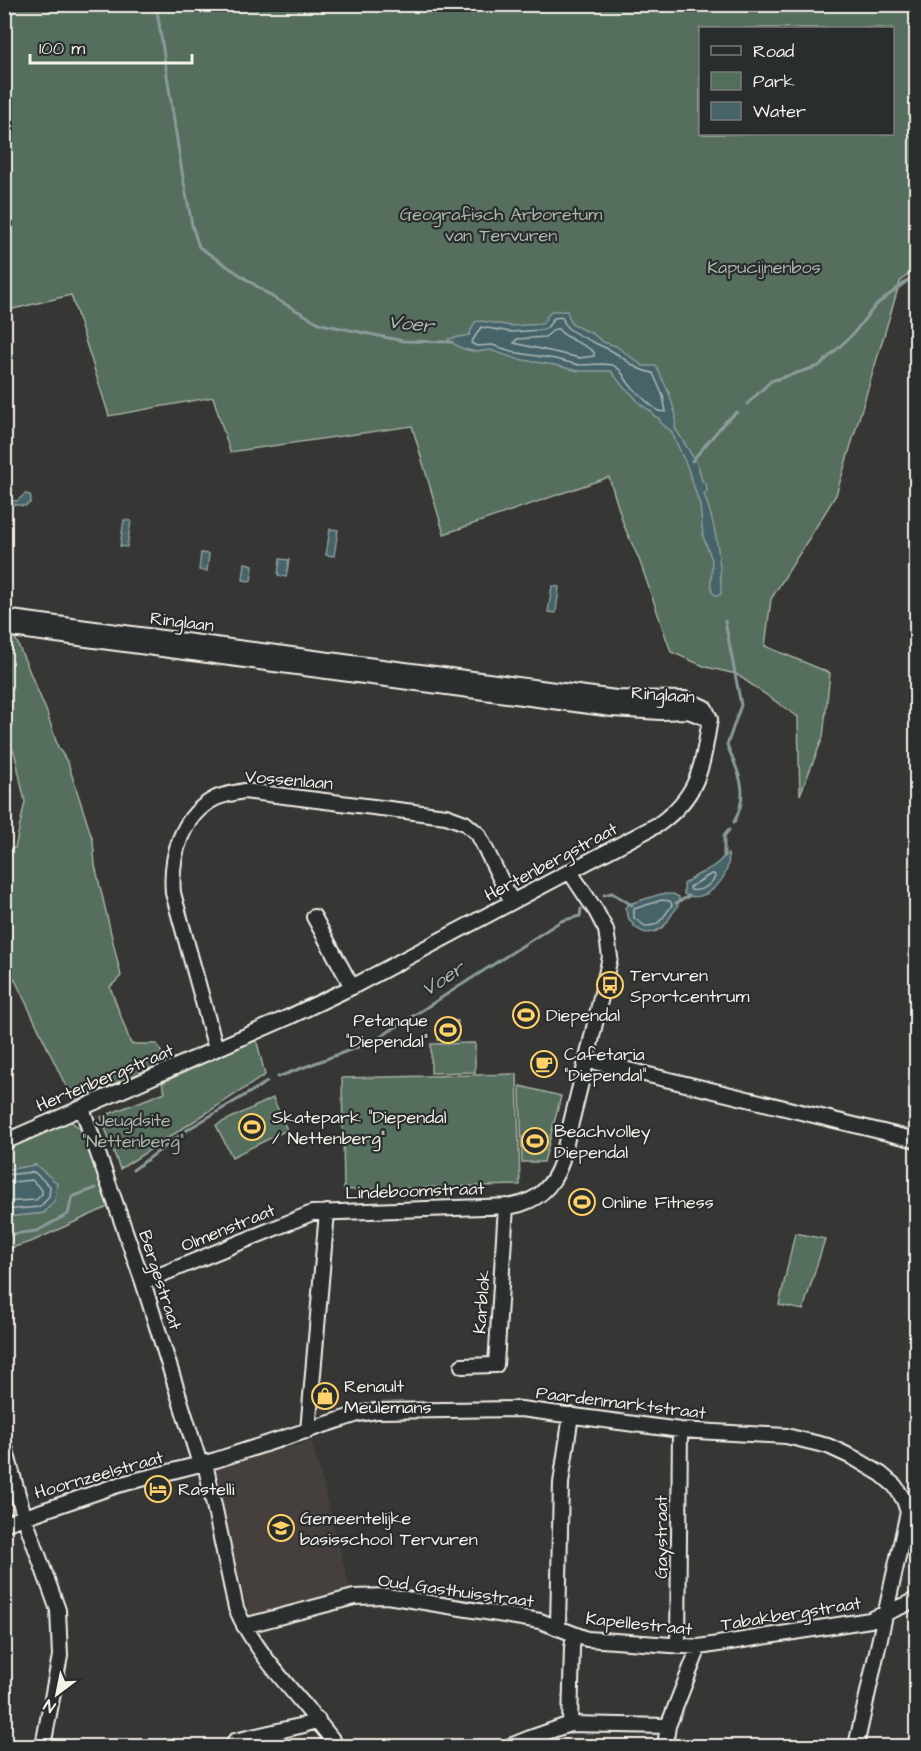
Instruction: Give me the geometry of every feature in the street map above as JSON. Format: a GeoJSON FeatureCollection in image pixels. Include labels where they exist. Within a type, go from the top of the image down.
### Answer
{"type":"FeatureCollection","features":[{"type":"Feature","properties":{"kind":"street","name":"Ringlaan"},"geometry":{"type":"LineString","coordinates":[[4,617],[616,698],[686,699],[705,708],[710,719]]}},
{"type":"Feature","properties":{"kind":"street","name":"Ringlaan"},"geometry":{"type":"LineString","coordinates":[[4,628],[612,709],[687,711],[710,719]]}},
{"type":"Feature","properties":{"kind":"street","name":"Hertenbergstraat"},"geometry":{"type":"LineString","coordinates":[[4,1142],[352,987],[659,825],[678,808],[699,778],[705,756],[710,719]]}},
{"type":"Feature","properties":{"kind":"street","name":"Vossenlaan"},"geometry":{"type":"LineString","coordinates":[[216,1049],[173,893],[171,873],[176,849],[188,824],[197,812],[215,798],[244,791],[456,819],[478,834],[512,902]]}},
{"type":"Feature","properties":{"kind":"street","name":"Lindeboomstraat"},"geometry":{"type":"LineString","coordinates":[[308,1431],[327,1212],[519,1205],[531,1201],[542,1193],[557,1174],[607,974],[609,947],[606,930],[570,872]]}},
{"type":"Feature","properties":{"kind":"street"},"geometry":{"type":"LineString","coordinates":[[314,917],[352,987]]}},
{"type":"Feature","properties":{"kind":"street"},"geometry":{"type":"LineString","coordinates":[[587,1060],[916,1140]]}},
{"type":"Feature","properties":{"kind":"street","name":"Bergestraat"},"geometry":{"type":"LineString","coordinates":[[82,1108],[143,1282],[202,1464],[236,1608],[243,1626],[257,1647],[337,1746]]}},
{"type":"Feature","properties":{"kind":"street","name":"Karblok"},"geometry":{"type":"LineString","coordinates":[[462,1366],[496,1365],[506,1206]]}},
{"type":"Feature","properties":{"kind":"street","name":"Olmenstraat"},"geometry":{"type":"LineString","coordinates":[[143,1282],[312,1213],[327,1212]]}},
{"type":"Feature","properties":{"kind":"street","name":"Paardenmarktstraat"},"geometry":{"type":"LineString","coordinates":[[202,1464],[376,1410],[520,1409],[680,1430],[766,1434],[828,1446],[854,1458],[888,1480],[904,1500],[908,1512],[856,1746]]}},
{"type":"Feature","properties":{"kind":"street"},"geometry":{"type":"LineString","coordinates":[[558,1627],[561,1483],[571,1415]]}},
{"type":"Feature","properties":{"kind":"street","name":"Gaystraat"},"geometry":{"type":"LineString","coordinates":[[678,1646],[680,1430]]}},
{"type":"Feature","properties":{"kind":"street"},"geometry":{"type":"LineString","coordinates":[[4,1444],[24,1516],[58,1610],[60,1656],[43,1746]]}},
{"type":"Feature","properties":{"kind":"street","name":"Hoornzeelstraat"},"geometry":{"type":"LineString","coordinates":[[4,1524],[118,1485],[202,1464]]}},
{"type":"Feature","properties":{"kind":"street","name":"Oud Gasthuisstraat"},"geometry":{"type":"LineString","coordinates":[[243,1626],[354,1597],[387,1596],[540,1621],[558,1627]]}},
{"type":"Feature","properties":{"kind":"street","name":"Tabakbergstraat"},"geometry":{"type":"LineString","coordinates":[[699,1647],[870,1620],[916,1600]]}},
{"type":"Feature","properties":{"kind":"street","name":"Kapellestraat"},"geometry":{"type":"LineString","coordinates":[[558,1627],[587,1639],[699,1647],[668,1726],[665,1746]]}},
{"type":"Feature","properties":{"kind":"street","name":"Kapellestraat"},"geometry":{"type":"LineString","coordinates":[[570,1724],[574,1635]]}},
{"type":"Feature","properties":{"kind":"street"},"geometry":{"type":"LineString","coordinates":[[234,1746],[235,1741],[318,1720]]}},
{"type":"Feature","properties":{"kind":"street"},"geometry":{"type":"LineString","coordinates":[[510,1746],[570,1724],[668,1726]]}},
{"type":"Feature","properties":{"kind":"shaded area","name":"Gemeentelijke basisschool Tervuren"},"geometry":{"type":"Polygon","coordinates":[[[312,1442],[351,1592],[250,1619],[212,1470],[215,1466],[312,1442]]]}},
{"type":"Feature","properties":{"kind":"green space","name":"Kapucijnenbos"},"geometry":{"type":"Polygon","coordinates":[[[4,5],[916,5],[916,267],[900,282],[836,495],[771,599],[765,646],[830,673],[823,737],[800,795],[798,717],[736,674],[706,667],[671,652],[639,559],[624,526],[609,477],[444,534],[412,426],[230,452],[213,397],[109,416],[71,295],[5,311],[4,5]]]}},
{"type":"Feature","properties":{"kind":"green space"},"geometry":{"type":"Polygon","coordinates":[[[5,634],[14,635],[46,710],[58,747],[68,763],[93,841],[95,865],[121,976],[110,987],[131,1044],[157,1044],[166,1062],[73,1101],[5,959],[5,848],[15,848],[25,802],[15,755],[6,733],[10,712],[5,697],[5,634]]]}},
{"type":"Feature","properties":{"kind":"green space","name":"Petanque \"Diependal\""},"geometry":{"type":"Polygon","coordinates":[[[439,1020],[458,1021],[457,1040],[438,1040],[439,1020]]]}},
{"type":"Feature","properties":{"kind":"green space","name":"Jeugdsite \"Nettenberg\""},"geometry":{"type":"Polygon","coordinates":[[[256,1038],[265,1075],[120,1169],[101,1117],[165,1092],[162,1083],[256,1038]]]}},
{"type":"Feature","properties":{"kind":"green space"},"geometry":{"type":"Polygon","coordinates":[[[475,1043],[475,1072],[431,1073],[431,1044],[475,1043]]]}},
{"type":"Feature","properties":{"kind":"green space"},"geometry":{"type":"Polygon","coordinates":[[[517,1074],[520,1185],[344,1190],[342,1078],[517,1074]]]}},
{"type":"Feature","properties":{"kind":"green space"},"geometry":{"type":"Polygon","coordinates":[[[520,1086],[561,1096],[544,1162],[522,1162],[520,1086]]]}},
{"type":"Feature","properties":{"kind":"green space","name":"Skatepark \"Diependal / Nettenberg\""},"geometry":{"type":"Polygon","coordinates":[[[273,1098],[287,1130],[232,1157],[216,1125],[273,1098]]]}},
{"type":"Feature","properties":{"kind":"green space"},"geometry":{"type":"Polygon","coordinates":[[[69,1120],[86,1133],[110,1206],[33,1241],[5,1250],[4,1217],[44,1213],[36,1165],[5,1170],[5,1149],[69,1120]]]}},
{"type":"Feature","properties":{"kind":"green space"},"geometry":{"type":"Polygon","coordinates":[[[795,1233],[825,1239],[803,1310],[779,1305],[795,1233]]]}},
{"type":"Feature","properties":{"kind":"water"},"geometry":{"type":"Polygon","coordinates":[[[551,311],[567,311],[571,324],[593,334],[603,342],[616,346],[643,366],[656,366],[669,393],[676,416],[675,428],[698,465],[702,481],[706,484],[707,491],[704,494],[717,543],[721,594],[717,596],[712,592],[712,560],[703,536],[700,505],[687,466],[671,431],[625,389],[611,371],[578,371],[517,359],[490,350],[477,352],[463,349],[448,339],[469,335],[475,322],[511,326],[542,324],[551,311]]]}},
{"type":"Feature","properties":{"kind":"water"},"geometry":{"type":"Polygon","coordinates":[[[25,494],[30,495],[31,498],[30,503],[25,506],[5,503],[5,500],[17,501],[25,494]]]}},
{"type":"Feature","properties":{"kind":"water"},"geometry":{"type":"Polygon","coordinates":[[[124,520],[131,521],[127,547],[120,546],[124,520]]]}},
{"type":"Feature","properties":{"kind":"water"},"geometry":{"type":"Polygon","coordinates":[[[330,529],[338,530],[334,556],[326,555],[330,529]]]}},
{"type":"Feature","properties":{"kind":"water"},"geometry":{"type":"Polygon","coordinates":[[[201,553],[209,554],[207,571],[199,570],[201,553]]]}},
{"type":"Feature","properties":{"kind":"water"},"geometry":{"type":"Polygon","coordinates":[[[280,559],[289,560],[286,577],[278,575],[280,559]]]}},
{"type":"Feature","properties":{"kind":"water"},"geometry":{"type":"Polygon","coordinates":[[[245,563],[253,565],[251,581],[243,580],[245,563]]]}},
{"type":"Feature","properties":{"kind":"water"},"geometry":{"type":"Polygon","coordinates":[[[552,586],[559,587],[556,613],[548,612],[552,586]]]}},
{"type":"Feature","properties":{"kind":"water"},"geometry":{"type":"Polygon","coordinates":[[[728,854],[726,871],[716,886],[701,896],[692,897],[684,894],[684,884],[718,863],[728,854]]]}},
{"type":"Feature","properties":{"kind":"water"},"geometry":{"type":"Polygon","coordinates":[[[661,894],[673,894],[679,897],[679,902],[667,922],[653,932],[648,933],[637,929],[625,908],[629,904],[661,894]]]}},
{"type":"Feature","properties":{"kind":"water"},"geometry":{"type":"Polygon","coordinates":[[[36,1165],[57,1183],[55,1200],[44,1213],[5,1217],[5,1170],[36,1165]]]}},
{"type":"Feature","properties":{"kind":"waterway","name":"Voer"},"geometry":{"type":"LineString","coordinates":[[156,4],[182,172],[192,225],[199,247],[274,298],[321,324],[403,341],[452,342]]}},
{"type":"Feature","properties":{"kind":"waterway"},"geometry":{"type":"LineString","coordinates":[[747,404],[771,381],[819,366],[852,335],[876,305],[916,274]]}},
{"type":"Feature","properties":{"kind":"waterway"},"geometry":{"type":"LineString","coordinates":[[692,461],[725,422],[737,412]]}},
{"type":"Feature","properties":{"kind":"waterway","name":"Voer"},"geometry":{"type":"LineString","coordinates":[[725,621],[741,705],[727,745],[739,774],[742,792],[739,812],[734,822]]}},
{"type":"Feature","properties":{"kind":"waterway","name":"Voer"},"geometry":{"type":"LineString","coordinates":[[724,856],[724,836],[729,830]]}},
{"type":"Feature","properties":{"kind":"waterway","name":"Voer"},"geometry":{"type":"LineString","coordinates":[[604,895],[612,893],[632,905]]}},
{"type":"Feature","properties":{"kind":"waterway","name":"Voer"},"geometry":{"type":"LineString","coordinates":[[676,903],[689,896]]}},
{"type":"Feature","properties":{"kind":"waterway","name":"Voer"},"geometry":{"type":"LineString","coordinates":[[278,1077],[374,1041],[561,921],[580,916],[581,909]]}},
{"type":"Feature","properties":{"kind":"waterway","name":"Voer"},"geometry":{"type":"LineString","coordinates":[[133,1170],[190,1128],[267,1082]]}},
{"type":"Feature","properties":{"kind":"waterway","name":"Voer"},"geometry":{"type":"LineString","coordinates":[[4,1235],[37,1231],[68,1214],[72,1197],[96,1188]]}},
{"type":"Feature","properties":{"kind":"place","name":"Tervuren Sportcentrum"},"geometry":{"type":"Point","coordinates":[610,985]}},
{"type":"Feature","properties":{"kind":"place","name":"Diependal"},"geometry":{"type":"Point","coordinates":[526,1015]}},
{"type":"Feature","properties":{"kind":"place","name":"Petanque \"Diependal\""},"geometry":{"type":"Point","coordinates":[448,1030]}},
{"type":"Feature","properties":{"kind":"place","name":"Cafetaria \"Diependal\""},"geometry":{"type":"Point","coordinates":[544,1064]}},
{"type":"Feature","properties":{"kind":"place","name":"Skatepark \"Diependal / Nettenberg\""},"geometry":{"type":"Point","coordinates":[252,1127]}},
{"type":"Feature","properties":{"kind":"place","name":"Beachvolley Diependal"},"geometry":{"type":"Point","coordinates":[535,1141]}},
{"type":"Feature","properties":{"kind":"place","name":"Online Fitness"},"geometry":{"type":"Point","coordinates":[582,1202]}},
{"type":"Feature","properties":{"kind":"place","name":"Renault Meulemans"},"geometry":{"type":"Point","coordinates":[325,1396]}},
{"type":"Feature","properties":{"kind":"place","name":"Rastelli"},"geometry":{"type":"Point","coordinates":[158,1489]}},
{"type":"Feature","properties":{"kind":"place","name":"Gemeentelijke basisschool Tervuren"},"geometry":{"type":"Point","coordinates":[281,1528]}},
{"type":"Feature","properties":{"kind":"park label","name":"Geografisch Arboretum van Tervuren"},"geometry":{"type":"Point","coordinates":[501,224]}}]}
